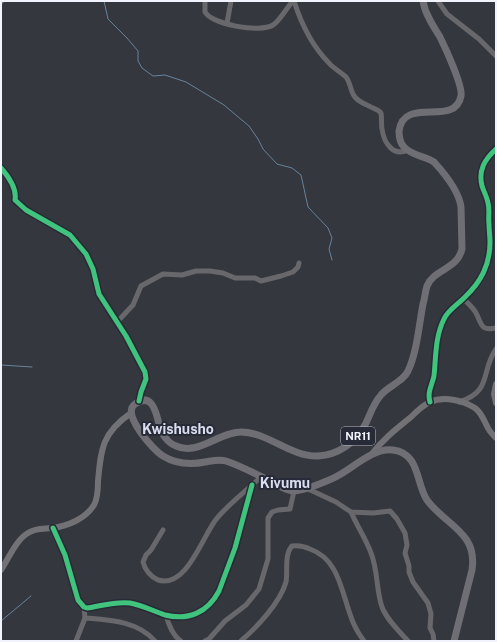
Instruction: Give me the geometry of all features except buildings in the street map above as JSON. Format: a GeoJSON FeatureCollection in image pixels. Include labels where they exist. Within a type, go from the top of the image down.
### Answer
{"type":"FeatureCollection","features":[{"type":"Feature","properties":{"kind":"highway"},"geometry":{"type":"LineString","coordinates":[[408,150],[403,147],[399,136],[401,124],[404,119],[416,112],[449,110],[456,106],[462,94],[458,77],[439,36],[429,20],[423,1]]}},
{"type":"Feature","properties":{"kind":"highway","name":"NR11"},"geometry":{"type":"LineString","coordinates":[[140,402],[146,401],[152,404],[155,409],[162,434],[172,444],[182,448],[194,448],[232,434],[243,432],[259,436],[296,452],[312,456],[330,454],[349,445],[361,431],[377,400],[386,390],[403,378],[408,371],[415,348],[428,285],[436,276],[456,262],[461,254],[461,207],[455,190],[434,162],[408,150]]}},
{"type":"Feature","properties":{"kind":"highway"},"geometry":{"type":"LineString","coordinates":[[140,402],[133,406],[131,413],[134,422],[159,453],[168,459],[188,464],[222,460],[236,464],[288,490],[294,491]]}},
{"type":"Feature","properties":{"kind":"highway","name":"NR11"},"geometry":{"type":"LineString","coordinates":[[294,491],[306,488],[342,473],[346,469],[371,455],[380,452],[393,450],[408,458],[416,468],[426,498],[433,507],[461,532],[472,550],[472,570],[454,641]]}},
{"type":"Feature","properties":{"kind":"main road"},"geometry":{"type":"LineString","coordinates":[[496,384],[494,394],[496,403]]}},
{"type":"Feature","properties":{"kind":"main road"},"geometry":{"type":"LineString","coordinates":[[371,455],[381,442],[417,411],[430,402],[443,399],[450,399],[476,408],[481,414],[488,429],[496,438]]}},
{"type":"Feature","properties":{"kind":"main road"},"geometry":{"type":"LineString","coordinates":[[1,570],[21,539],[28,533],[34,530],[71,524],[88,512],[94,505],[97,496],[100,456],[107,435],[131,413]]}},
{"type":"Feature","properties":{"kind":"street"},"geometry":{"type":"LineString","coordinates":[[205,1],[204,9],[206,15],[226,23],[249,29],[273,25],[294,1],[306,30],[322,56],[347,79],[357,100],[381,113],[383,135],[391,148],[400,153],[408,150]]}},
{"type":"Feature","properties":{"kind":"street"},"geometry":{"type":"LineString","coordinates":[[226,23],[231,1]]}},
{"type":"Feature","properties":{"kind":"street"},"geometry":{"type":"LineString","coordinates":[[438,1],[447,14],[479,39],[496,56]]}},
{"type":"Feature","properties":{"kind":"street"},"geometry":{"type":"LineString","coordinates":[[430,402],[430,390],[434,377],[435,349],[442,324],[449,311],[472,290],[484,274],[487,266],[490,242],[488,223],[489,208],[487,197],[482,185],[480,171],[482,166],[496,149]]}},
{"type":"Feature","properties":{"kind":"street"},"geometry":{"type":"LineString","coordinates":[[1,168],[10,179],[16,196],[15,200],[22,208],[41,220],[64,231],[86,254],[93,269],[99,294],[130,342],[145,375],[146,379],[141,392],[140,402]]}},
{"type":"Feature","properties":{"kind":"street"},"geometry":{"type":"LineString","coordinates":[[118,322],[133,305],[141,286],[163,274],[182,275],[196,271],[210,271],[224,273],[236,278],[253,278],[261,281],[293,272],[298,267],[299,263]]}},
{"type":"Feature","properties":{"kind":"street"},"geometry":{"type":"LineString","coordinates":[[463,298],[477,314],[480,323],[484,328],[496,328]]}},
{"type":"Feature","properties":{"kind":"street"},"geometry":{"type":"LineString","coordinates":[[459,402],[477,393],[486,376],[490,359],[496,349]]}},
{"type":"Feature","properties":{"kind":"street"},"geometry":{"type":"LineString","coordinates":[[163,530],[143,562],[146,570],[152,576],[156,579],[165,581],[175,577],[185,570],[195,558],[204,538],[217,517],[261,476]]}},
{"type":"Feature","properties":{"kind":"street"},"geometry":{"type":"LineString","coordinates":[[84,607],[87,608],[124,603],[144,607],[166,615],[180,616],[196,614],[205,608],[216,596],[222,583],[235,548],[252,486]]}},
{"type":"Feature","properties":{"kind":"street"},"geometry":{"type":"LineString","coordinates":[[306,488],[336,502],[351,512],[390,512],[397,519],[405,533],[407,545],[405,553],[410,576],[428,603],[430,609],[430,628],[434,641]]}},
{"type":"Feature","properties":{"kind":"street"},"geometry":{"type":"LineString","coordinates":[[206,641],[226,621],[246,605],[259,590],[269,554],[268,518],[275,510],[290,509],[294,491]]}},
{"type":"Feature","properties":{"kind":"street"},"geometry":{"type":"LineString","coordinates":[[351,512],[371,551],[382,607],[393,625],[408,641]]}},
{"type":"Feature","properties":{"kind":"street"},"geometry":{"type":"LineString","coordinates":[[53,528],[65,556],[78,600],[84,607],[85,618],[76,641]]}},
{"type":"Feature","properties":{"kind":"street"},"geometry":{"type":"LineString","coordinates":[[241,641],[273,608],[286,582],[288,552],[292,546],[296,545],[319,552],[333,567],[342,586],[358,633],[364,641]]}},
{"type":"Feature","properties":{"kind":"street"},"geometry":{"type":"LineString","coordinates":[[166,615],[169,624],[178,639],[181,641]]}},
{"type":"Feature","properties":{"kind":"street"},"geometry":{"type":"LineString","coordinates":[[85,618],[130,624],[147,633],[155,641]]}},
{"type":"Feature","properties":{"kind":"waterway"},"geometry":{"type":"LineString","coordinates":[[104,1],[108,19],[138,51],[138,61],[142,68],[153,76],[165,75],[186,82],[224,105],[249,126],[263,149],[277,164],[292,168],[301,175],[308,207],[328,228],[332,238],[329,249],[332,260]]}},
{"type":"Feature","properties":{"kind":"waterway"},"geometry":{"type":"LineString","coordinates":[[1,365],[32,367]]}},
{"type":"Feature","properties":{"kind":"waterway"},"geometry":{"type":"LineString","coordinates":[[1,621],[31,596]]}},
{"type":"Feature","properties":{"kind":"cycle path"},"geometry":{"type":"LineString","coordinates":[[430,402],[429,392],[434,376],[436,347],[441,326],[448,313],[475,286],[486,266],[490,250],[489,208],[482,186],[481,175],[483,165],[496,149]]}},
{"type":"Feature","properties":{"kind":"cycle path"},"geometry":{"type":"LineString","coordinates":[[1,168],[15,191],[15,200],[26,210],[70,235],[86,254],[93,269],[99,294],[126,336],[145,372],[146,379],[139,401]]}},
{"type":"Feature","properties":{"kind":"cycle path"},"geometry":{"type":"LineString","coordinates":[[53,528],[65,555],[78,600],[84,607],[87,608],[114,603],[130,603],[174,617],[190,616],[197,613],[209,604],[219,591],[235,548],[252,485]]}},
{"type":"Feature","properties":{"kind":"district","name":"Kwishusho"},"geometry":{"type":"Point","coordinates":[178,429]}},
{"type":"Feature","properties":{"kind":"district","name":"Kivumu"},"geometry":{"type":"Point","coordinates":[285,483]}}]}
